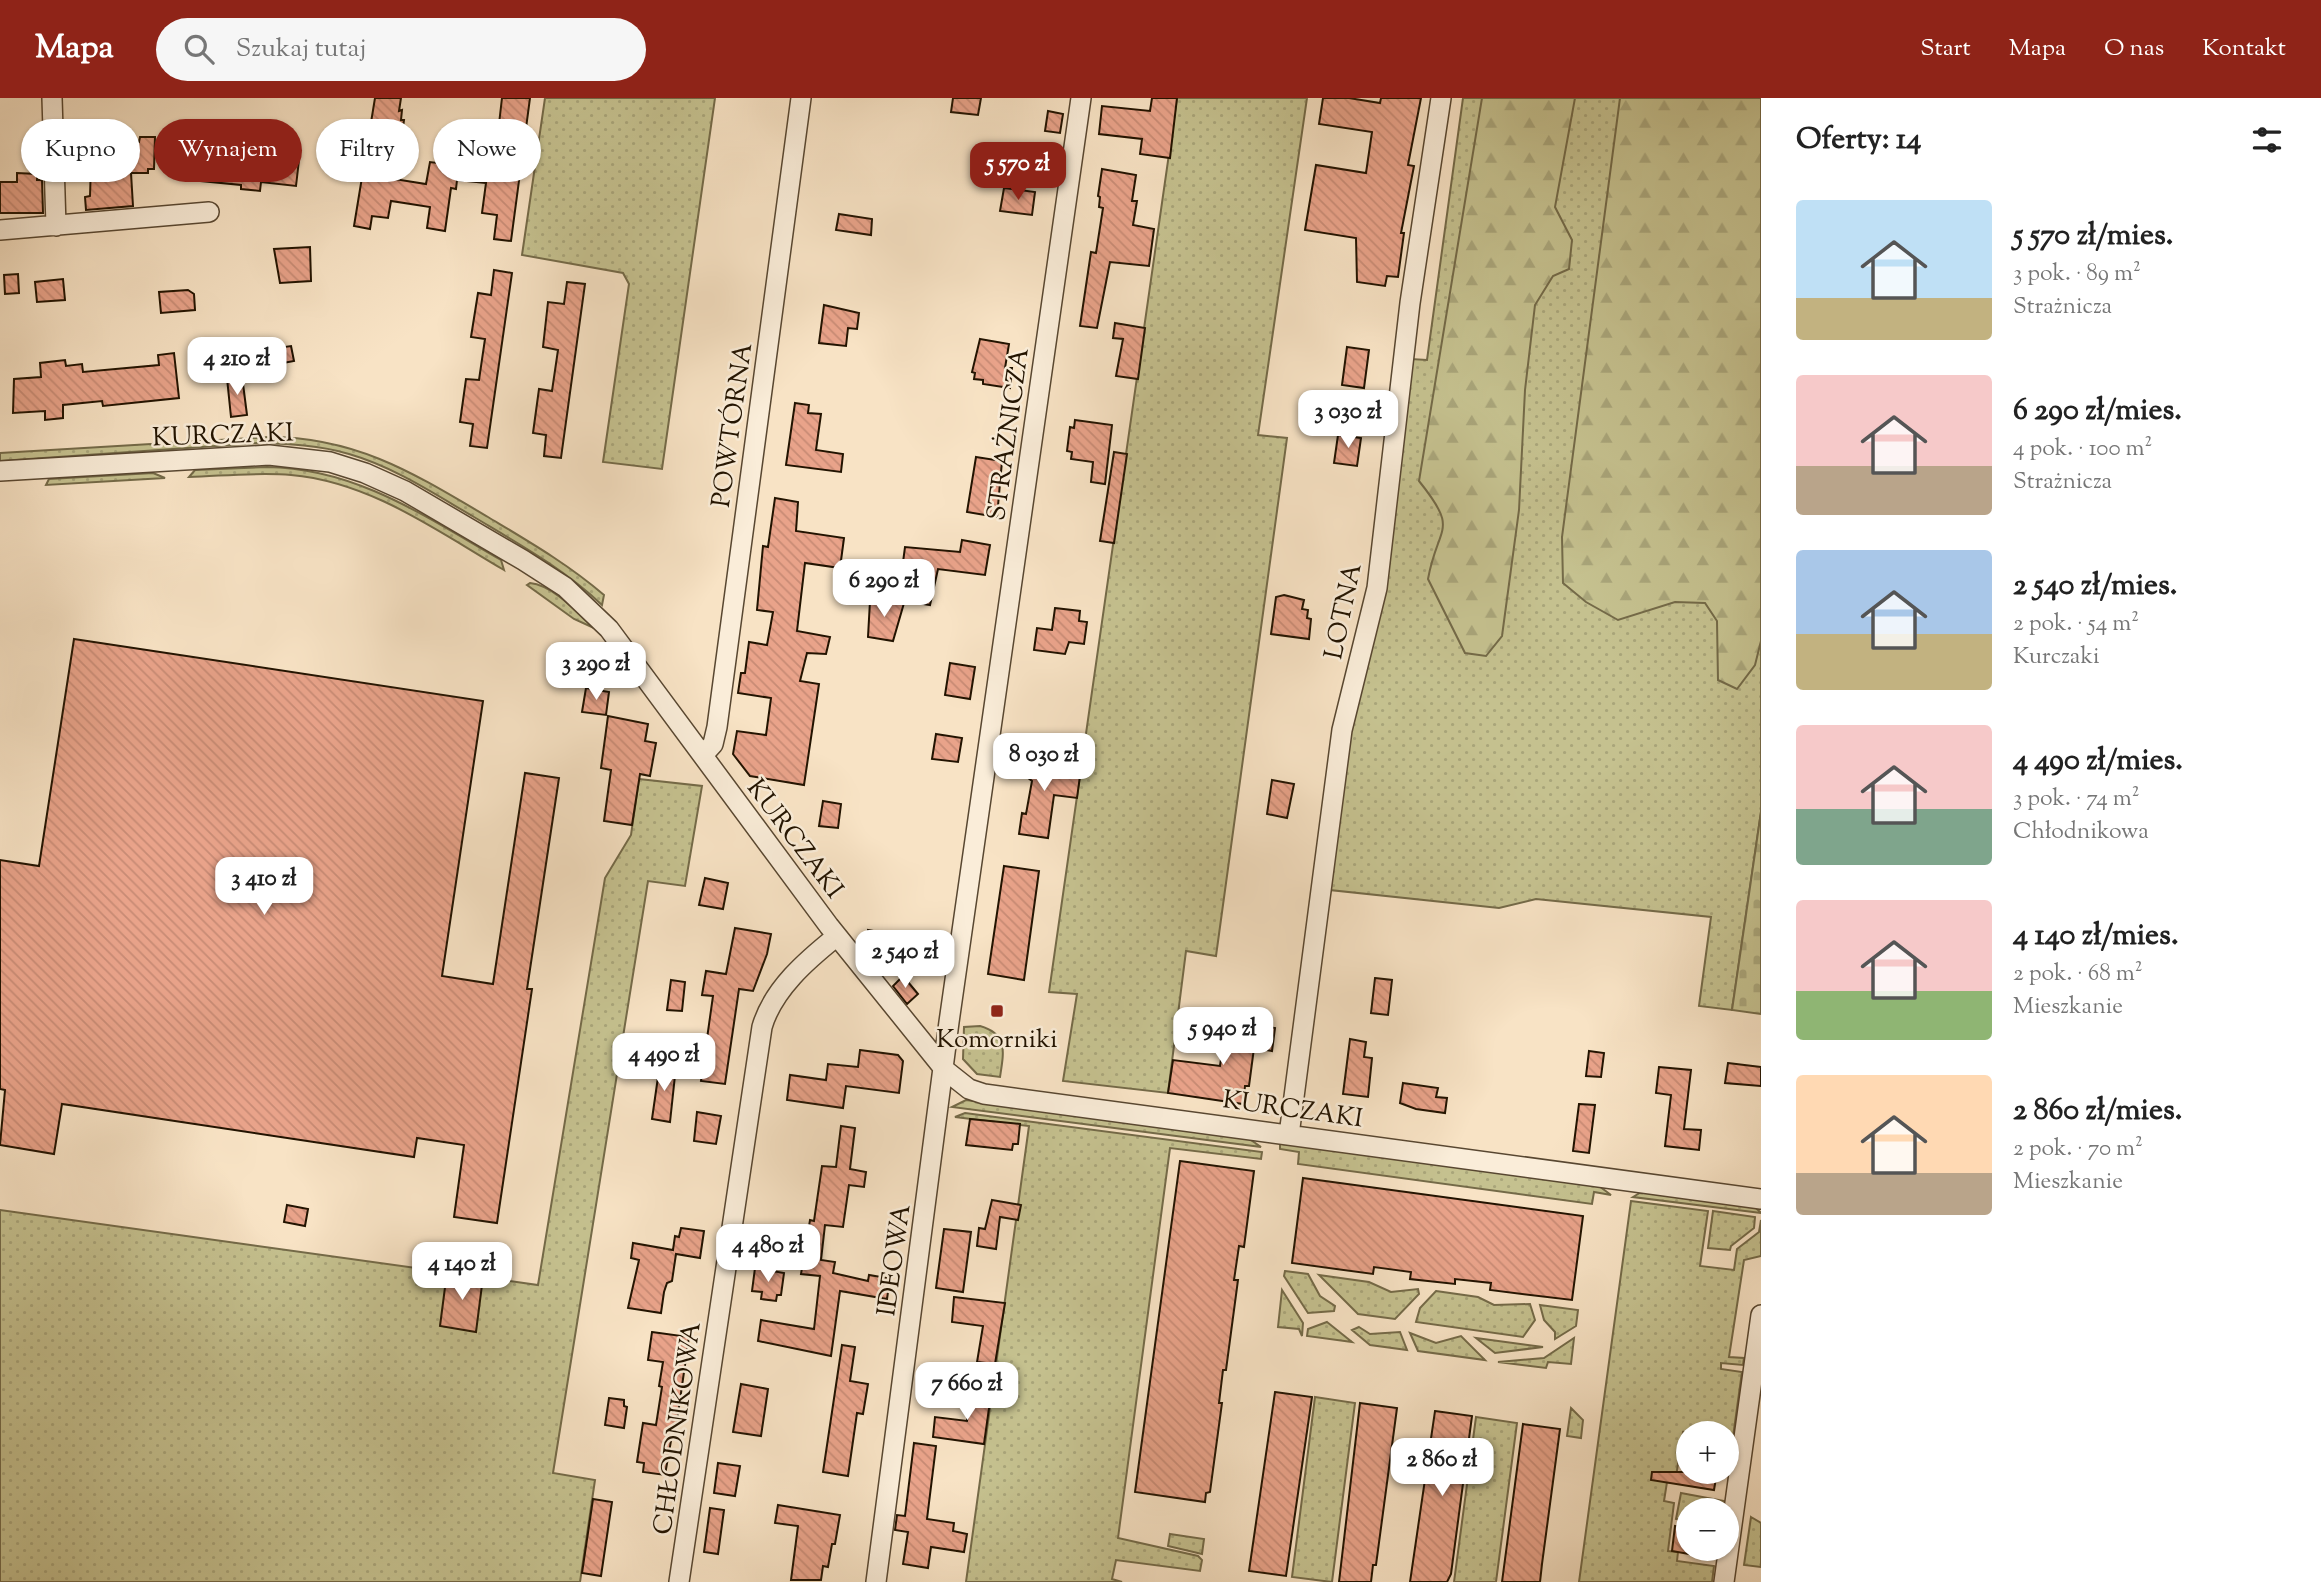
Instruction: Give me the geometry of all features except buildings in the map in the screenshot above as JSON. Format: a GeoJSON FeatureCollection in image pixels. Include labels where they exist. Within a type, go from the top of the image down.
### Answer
{"type":"FeatureCollection","features":[{"type":"Feature","properties":{"kind":"street"},"geometry":{"type":"LineString","coordinates":[[52,98],[56,226]]}},
{"type":"Feature","properties":{"kind":"street","name":"POWTÓRNA"},"geometry":{"type":"LineString","coordinates":[[702,755],[713,744],[718,722],[801,98]]}},
{"type":"Feature","properties":{"kind":"street","name":"STRAŻNICZA"},"geometry":{"type":"LineString","coordinates":[[945,1070],[949,1022],[1081,98]]}},
{"type":"Feature","properties":{"kind":"street","name":"LOTNA"},"geometry":{"type":"LineString","coordinates":[[1289,1135],[1340,742],[1378,577],[1410,303],[1441,98]]}},
{"type":"Feature","properties":{"kind":"street"},"geometry":{"type":"LineString","coordinates":[[0,230],[209,212]]}},
{"type":"Feature","properties":{"kind":"street","name":"KURCZAKI"},"geometry":{"type":"LineString","coordinates":[[0,471],[269,455],[302,457],[365,473],[427,503],[565,587],[609,629],[837,936],[945,1070],[960,1084],[984,1094],[1761,1199]]}},
{"type":"Feature","properties":{"kind":"street","name":"CHŁODNIKOWA"},"geometry":{"type":"LineString","coordinates":[[679,1582],[762,1027],[767,1010],[782,987],[837,936]]}},
{"type":"Feature","properties":{"kind":"street","name":"IDEOWA"},"geometry":{"type":"LineString","coordinates":[[876,1582],[945,1070]]}},
{"type":"Feature","properties":{"kind":"street"},"geometry":{"type":"LineString","coordinates":[[1724,1582],[1761,1315]]}},
{"type":"Feature","properties":{"kind":"green space"},"geometry":{"type":"Polygon","coordinates":[[[545,98],[715,98],[662,469],[603,462],[629,284],[623,273],[522,255],[533,182],[541,182],[541,125],[545,98]]]}},
{"type":"Feature","properties":{"kind":"green space"},"geometry":{"type":"Polygon","coordinates":[[[1177,98],[1307,98],[1258,435],[1287,438],[1216,956],[1186,951],[1168,1093],[1063,1081],[1077,994],[1049,992],[1177,98]]]}},
{"type":"Feature","properties":{"kind":"green space"},"geometry":{"type":"Polygon","coordinates":[[[1463,98],[1761,98],[1761,812],[1732,1010],[1699,1006],[1711,917],[1536,899],[1499,908],[1330,890],[1350,730],[1411,359],[1427,360],[1463,98]]]}},
{"type":"Feature","properties":{"kind":"green space"},"geometry":{"type":"Polygon","coordinates":[[[1482,98],[1575,98],[1555,207],[1572,240],[1569,269],[1553,276],[1535,305],[1525,390],[1519,510],[1502,636],[1486,656],[1465,653],[1428,579],[1443,520],[1432,498],[1419,481],[1482,98]]]}},
{"type":"Feature","properties":{"kind":"green space"},"geometry":{"type":"Polygon","coordinates":[[[1620,98],[1761,98],[1761,641],[1755,665],[1737,689],[1718,680],[1717,621],[1705,603],[1675,602],[1618,620],[1586,602],[1563,583],[1562,537],[1620,98]]]}},
{"type":"Feature","properties":{"kind":"green space"},"geometry":{"type":"Polygon","coordinates":[[[269,437],[330,443],[358,451],[410,473],[562,563],[604,595],[602,605],[541,558],[428,490],[366,459],[338,451],[258,443],[0,461],[0,453],[269,437]]]}},
{"type":"Feature","properties":{"kind":"green space"},"geometry":{"type":"Polygon","coordinates":[[[267,467],[331,476],[389,498],[501,560],[504,570],[402,510],[349,487],[291,475],[189,477],[195,470],[267,467]]]}},
{"type":"Feature","properties":{"kind":"green space"},"geometry":{"type":"Polygon","coordinates":[[[153,473],[165,478],[46,485],[49,479],[153,473]]]}},
{"type":"Feature","properties":{"kind":"green space"},"geometry":{"type":"Polygon","coordinates":[[[530,583],[556,594],[594,628],[574,619],[527,585],[530,583]]]}},
{"type":"Feature","properties":{"kind":"green space"},"geometry":{"type":"Polygon","coordinates":[[[639,779],[702,786],[685,886],[648,881],[553,1473],[595,1480],[580,1582],[0,1582],[0,1210],[538,1285],[605,878],[631,835],[639,779]]]}},
{"type":"Feature","properties":{"kind":"green space"},"geometry":{"type":"Polygon","coordinates":[[[1761,812],[1761,1014],[1732,1010],[1761,812]]]}},
{"type":"Feature","properties":{"kind":"green space"},"geometry":{"type":"Polygon","coordinates":[[[980,1026],[989,1029],[1000,1039],[1003,1052],[1000,1077],[977,1074],[963,1059],[964,1027],[980,1026]]]}},
{"type":"Feature","properties":{"kind":"green space"},"geometry":{"type":"Polygon","coordinates":[[[966,1100],[1248,1138],[1261,1147],[952,1107],[966,1100]]]}},
{"type":"Feature","properties":{"kind":"green space"},"geometry":{"type":"Polygon","coordinates":[[[965,1113],[1262,1152],[1261,1159],[1170,1148],[1118,1538],[1198,1556],[1202,1560],[1200,1571],[1116,1560],[1112,1579],[1122,1582],[966,1582],[1029,1126],[955,1117],[965,1113]]]}},
{"type":"Feature","properties":{"kind":"green space"},"geometry":{"type":"Polygon","coordinates":[[[1280,1142],[1599,1186],[1611,1195],[1594,1192],[1592,1204],[1298,1164],[1299,1152],[1280,1149],[1280,1142]]]}},
{"type":"Feature","properties":{"kind":"green space"},"geometry":{"type":"Polygon","coordinates":[[[1643,1191],[1754,1206],[1761,1213],[1633,1197],[1643,1191]]]}},
{"type":"Feature","properties":{"kind":"green space"},"geometry":{"type":"Polygon","coordinates":[[[1631,1201],[1708,1211],[1700,1266],[1734,1270],[1737,1249],[1759,1232],[1761,1220],[1761,1256],[1744,1260],[1729,1357],[1744,1358],[1743,1365],[1721,1363],[1721,1369],[1742,1372],[1735,1421],[1676,1421],[1676,1477],[1675,1483],[1667,1482],[1664,1501],[1674,1503],[1668,1551],[1676,1552],[1676,1561],[1714,1566],[1712,1582],[1579,1582],[1631,1201]]]}},
{"type":"Feature","properties":{"kind":"green space"},"geometry":{"type":"Polygon","coordinates":[[[1713,1211],[1755,1217],[1754,1228],[1731,1246],[1730,1250],[1708,1248],[1713,1211]]]}},
{"type":"Feature","properties":{"kind":"green space"},"geometry":{"type":"Polygon","coordinates":[[[1285,1271],[1308,1274],[1320,1296],[1335,1306],[1334,1311],[1308,1313],[1284,1276],[1285,1271]]]}},
{"type":"Feature","properties":{"kind":"green space"},"geometry":{"type":"Polygon","coordinates":[[[1319,1275],[1369,1282],[1391,1292],[1418,1289],[1419,1294],[1395,1319],[1358,1314],[1319,1275]]]}},
{"type":"Feature","properties":{"kind":"green space"},"geometry":{"type":"Polygon","coordinates":[[[1282,1290],[1303,1323],[1302,1336],[1299,1329],[1278,1327],[1282,1290]]]}},
{"type":"Feature","properties":{"kind":"green space"},"geometry":{"type":"Polygon","coordinates":[[[1436,1291],[1478,1297],[1494,1305],[1530,1304],[1535,1320],[1523,1337],[1416,1322],[1420,1308],[1436,1291]]]}},
{"type":"Feature","properties":{"kind":"green space"},"geometry":{"type":"Polygon","coordinates":[[[1540,1305],[1578,1310],[1576,1326],[1555,1339],[1555,1332],[1544,1320],[1540,1305]]]}},
{"type":"Feature","properties":{"kind":"green space"},"geometry":{"type":"Polygon","coordinates":[[[1327,1322],[1352,1342],[1307,1336],[1308,1329],[1327,1322]]]}},
{"type":"Feature","properties":{"kind":"green space"},"geometry":{"type":"Polygon","coordinates":[[[1359,1327],[1370,1334],[1400,1332],[1407,1350],[1370,1345],[1352,1330],[1359,1327]]]}},
{"type":"Feature","properties":{"kind":"green space"},"geometry":{"type":"Polygon","coordinates":[[[1410,1333],[1436,1343],[1461,1336],[1485,1360],[1418,1351],[1410,1333]]]}},
{"type":"Feature","properties":{"kind":"green space"},"geometry":{"type":"Polygon","coordinates":[[[1476,1338],[1543,1347],[1495,1353],[1476,1338]]]}},
{"type":"Feature","properties":{"kind":"green space"},"geometry":{"type":"Polygon","coordinates":[[[1574,1338],[1571,1364],[1548,1362],[1546,1368],[1498,1362],[1544,1358],[1574,1338]]]}},
{"type":"Feature","properties":{"kind":"green space"},"geometry":{"type":"Polygon","coordinates":[[[1315,1397],[1355,1403],[1332,1582],[1292,1577],[1315,1397]]]}},
{"type":"Feature","properties":{"kind":"green space"},"geometry":{"type":"Polygon","coordinates":[[[1571,1408],[1583,1420],[1581,1438],[1567,1436],[1571,1408]]]}},
{"type":"Feature","properties":{"kind":"green space"},"geometry":{"type":"Polygon","coordinates":[[[1476,1417],[1517,1423],[1496,1582],[1454,1582],[1476,1417]]]}},
{"type":"Feature","properties":{"kind":"green space"},"geometry":{"type":"Polygon","coordinates":[[[1681,1493],[1708,1498],[1680,1498],[1681,1493]]]}},
{"type":"Feature","properties":{"kind":"green space"},"geometry":{"type":"Polygon","coordinates":[[[1751,1517],[1761,1523],[1761,1567],[1744,1565],[1751,1517]]]}},
{"type":"Feature","properties":{"kind":"green space"},"geometry":{"type":"Polygon","coordinates":[[[1170,1534],[1204,1539],[1202,1554],[1168,1546],[1170,1534]]]}},
{"type":"Feature","properties":{"kind":"place","name":"Komorniki"},"geometry":{"type":"Point","coordinates":[997,1011]}}]}
